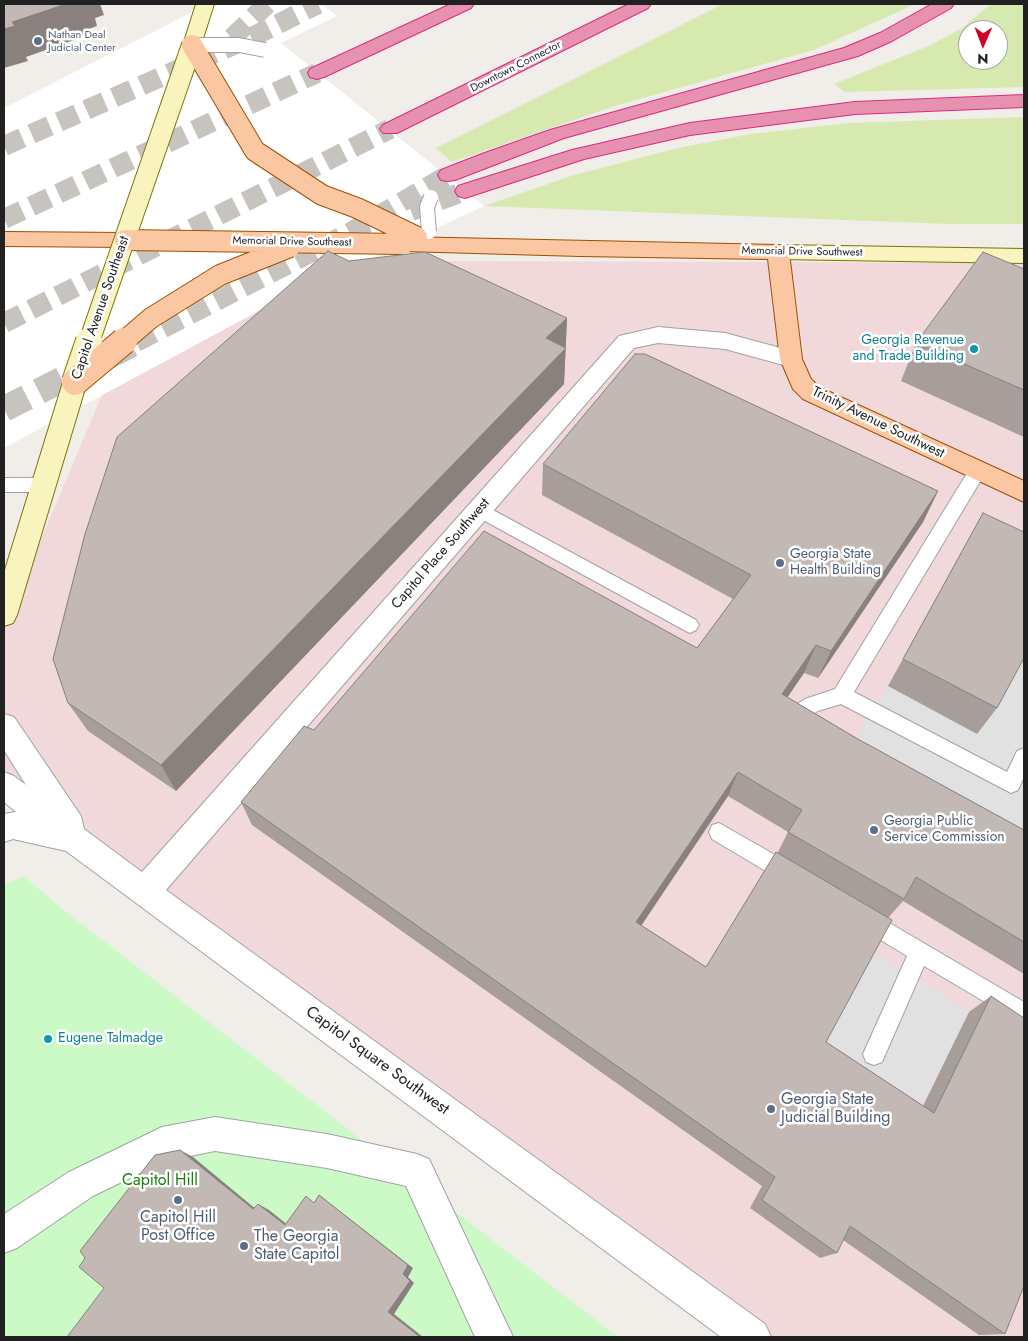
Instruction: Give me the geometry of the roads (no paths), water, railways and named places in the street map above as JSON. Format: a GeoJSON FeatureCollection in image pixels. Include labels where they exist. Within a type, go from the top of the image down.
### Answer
{"type":"FeatureCollection","features":[{"type":"Feature","properties":{"kind":"highway"},"geometry":{"type":"LineString","coordinates":[[436,4],[317,73],[465,4]]}},
{"type":"Feature","properties":{"kind":"highway","name":"Downtown Connector"},"geometry":{"type":"LineString","coordinates":[[390,129],[642,4]]}},
{"type":"Feature","properties":{"kind":"highway"},"geometry":{"type":"LineString","coordinates":[[448,175],[557,134],[851,52],[886,37],[945,4]]}},
{"type":"Feature","properties":{"kind":"highway"},"geometry":{"type":"LineString","coordinates":[[465,191],[579,154],[690,129],[855,108],[1024,101]]}},
{"type":"Feature","properties":{"kind":"main road","name":"Capitol Avenue Southeast"},"geometry":{"type":"LineString","coordinates":[[4,614],[74,382],[125,240],[204,5]]}},
{"type":"Feature","properties":{"kind":"main road"},"geometry":{"type":"LineString","coordinates":[[192,45],[254,151],[322,195],[357,208],[421,239]]}},
{"type":"Feature","properties":{"kind":"main road","name":"Memorial Drive Southeast"},"geometry":{"type":"LineString","coordinates":[[4,239],[303,241],[421,239],[580,249]]}},
{"type":"Feature","properties":{"kind":"main road"},"geometry":{"type":"LineString","coordinates":[[74,382],[151,318],[220,275],[303,241]]}},
{"type":"Feature","properties":{"kind":"main road","name":"Memorial Drive Southwest"},"geometry":{"type":"LineString","coordinates":[[580,249],[1024,256]]}},
{"type":"Feature","properties":{"kind":"main road","name":"Trinity Avenue Southwest"},"geometry":{"type":"LineString","coordinates":[[778,252],[791,360],[801,383],[811,394],[1024,492]]}},
{"type":"Feature","properties":{"kind":"street","name":"Capitol Place Southwest"},"geometry":{"type":"LineString","coordinates":[[145,891],[627,342],[658,335],[716,340],[791,360]]}},
{"type":"Feature","properties":{"kind":"street"},"geometry":{"type":"LineString","coordinates":[[4,726],[84,846]]}},
{"type":"Feature","properties":{"kind":"street","name":"Capitol Square Southwest"},"geometry":{"type":"LineString","coordinates":[[4,785],[114,870],[752,1337]]}},
{"type":"Feature","properties":{"kind":"street"},"geometry":{"type":"LineString","coordinates":[[4,828],[13,825],[33,828],[84,846]]}},
{"type":"Feature","properties":{"kind":"street"},"geometry":{"type":"LineString","coordinates":[[4,1235],[80,1184],[162,1144],[215,1134],[327,1151],[417,1171],[494,1337]]}},
{"type":"Feature","properties":{"kind":"lane"},"geometry":{"type":"LineString","coordinates":[[192,45],[239,45],[265,50]]}},
{"type":"Feature","properties":{"kind":"lane"},"geometry":{"type":"LineString","coordinates":[[421,239],[431,196]]}},
{"type":"Feature","properties":{"kind":"lane"},"geometry":{"type":"LineString","coordinates":[[790,719],[812,705],[842,695],[978,470]]}},
{"type":"Feature","properties":{"kind":"lane"},"geometry":{"type":"LineString","coordinates":[[4,485],[44,484]]}},
{"type":"Feature","properties":{"kind":"lane"},"geometry":{"type":"LineString","coordinates":[[480,510],[690,625]]}},
{"type":"Feature","properties":{"kind":"lane"},"geometry":{"type":"LineString","coordinates":[[842,695],[1011,784],[1024,757]]}},
{"type":"Feature","properties":{"kind":"lane"},"geometry":{"type":"LineString","coordinates":[[719,832],[811,887]]}},
{"type":"Feature","properties":{"kind":"lane"},"geometry":{"type":"LineString","coordinates":[[845,906],[1024,1014]]}},
{"type":"Feature","properties":{"kind":"lane"},"geometry":{"type":"LineString","coordinates":[[874,1054],[920,951]]}},
{"type":"Feature","properties":{"kind":"tunnel"},"geometry":{"type":"LineString","coordinates":[[232,38],[267,4]]}},
{"type":"Feature","properties":{"kind":"tunnel"},"geometry":{"type":"LineString","coordinates":[[4,146],[252,37],[318,4]]}},
{"type":"Feature","properties":{"kind":"tunnel"},"geometry":{"type":"LineString","coordinates":[[4,219],[317,73]]}},
{"type":"Feature","properties":{"kind":"tunnel"},"geometry":{"type":"LineString","coordinates":[[4,323],[390,129]]}},
{"type":"Feature","properties":{"kind":"tunnel"},"geometry":{"type":"LineString","coordinates":[[136,342],[349,233],[448,175]]}},
{"type":"Feature","properties":{"kind":"tunnel"},"geometry":{"type":"LineString","coordinates":[[411,211],[465,191]]}},
{"type":"Feature","properties":{"kind":"tunnel"},"geometry":{"type":"LineString","coordinates":[[4,409],[138,341]]}},
{"type":"Feature","properties":{"kind":"place","name":"Nathan Deal Judicial Center"},"geometry":{"type":"Point","coordinates":[38,41]}},
{"type":"Feature","properties":{"kind":"place","name":"Georgia Revenue and Trade Building"},"geometry":{"type":"Point","coordinates":[974,349]}},
{"type":"Feature","properties":{"kind":"place","name":"Georgia State Health Building"},"geometry":{"type":"Point","coordinates":[780,563]}},
{"type":"Feature","properties":{"kind":"place","name":"Georgia Public Service Commission"},"geometry":{"type":"Point","coordinates":[874,830]}},
{"type":"Feature","properties":{"kind":"place","name":"Eugene Talmadge"},"geometry":{"type":"Point","coordinates":[48,1039]}},
{"type":"Feature","properties":{"kind":"place","name":"Georgia State Judicial Building"},"geometry":{"type":"Point","coordinates":[771,1109]}},
{"type":"Feature","properties":{"kind":"place","name":"Capitol Hill Post Office"},"geometry":{"type":"Point","coordinates":[178,1200]}},
{"type":"Feature","properties":{"kind":"place","name":"The Georgia State Capitol"},"geometry":{"type":"Point","coordinates":[244,1246]}},
{"type":"Feature","properties":{"kind":"park label","name":"Capitol Hill"},"geometry":{"type":"Point","coordinates":[160,1181]}}]}
